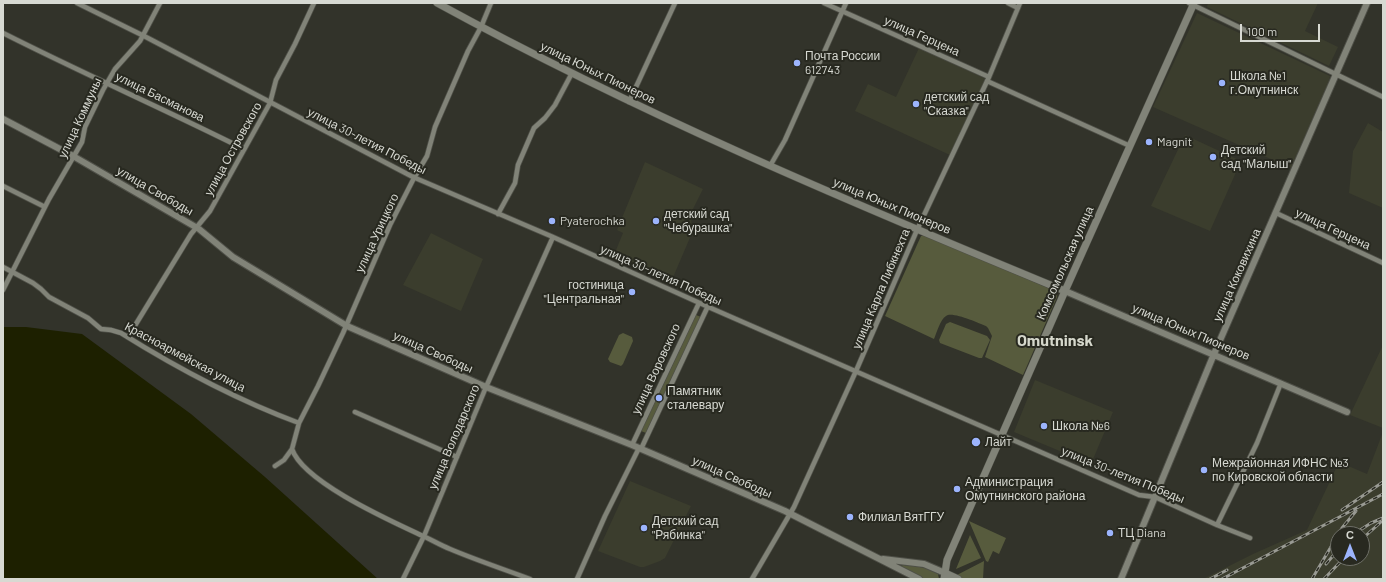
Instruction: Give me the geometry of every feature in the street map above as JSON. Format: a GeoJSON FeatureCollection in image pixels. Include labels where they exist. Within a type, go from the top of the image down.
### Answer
{"type":"FeatureCollection","features":[{"type":"Feature","properties":{"kind":"main road","name":"улица Юных Пионеров"},"geometry":{"type":"LineString","coordinates":[[438,3],[481,27],[628,102],[917,230],[1065,291]]}},
{"type":"Feature","properties":{"kind":"main road","name":"Комсомольская улица"},"geometry":{"type":"LineString","coordinates":[[944,576],[947,560],[1192,4]]}},
{"type":"Feature","properties":{"kind":"main road","name":"улица Свободы"},"geometry":{"type":"LineString","coordinates":[[944,576],[958,579]]}},
{"type":"Feature","properties":{"kind":"street","name":"улица 30-летия Победы"},"geometry":{"type":"LineString","coordinates":[[77,3],[144,36],[414,178],[1139,495],[1155,498],[1250,538]]}},
{"type":"Feature","properties":{"kind":"street","name":"улица Коммуны"},"geometry":{"type":"LineString","coordinates":[[3,290],[45,207],[82,142],[85,127],[107,82],[115,69],[144,36],[160,3]]}},
{"type":"Feature","properties":{"kind":"street","name":"улица Островского"},"geometry":{"type":"LineString","coordinates":[[128,337],[196,227],[210,211],[270,103],[276,80],[314,3]]}},
{"type":"Feature","properties":{"kind":"street","name":"улица Урицкого"},"geometry":{"type":"LineString","coordinates":[[275,466],[284,460],[292,449],[299,423],[346,326],[381,245],[414,178],[430,151],[435,126],[491,3]]}},
{"type":"Feature","properties":{"kind":"street"},"geometry":{"type":"LineString","coordinates":[[628,102],[675,3]]}},
{"type":"Feature","properties":{"kind":"street","name":"улица Герцена"},"geometry":{"type":"LineString","coordinates":[[824,3],[1130,146]]}},
{"type":"Feature","properties":{"kind":"street"},"geometry":{"type":"LineString","coordinates":[[770,166],[785,140],[846,3]]}},
{"type":"Feature","properties":{"kind":"street"},"geometry":{"type":"LineString","coordinates":[[1008,3],[1019,5]]}},
{"type":"Feature","properties":{"kind":"street","name":"улица Коковихина"},"geometry":{"type":"LineString","coordinates":[[1121,579],[1214,354],[1367,3]]}},
{"type":"Feature","properties":{"kind":"street"},"geometry":{"type":"LineString","coordinates":[[1192,4],[1383,97]]}},
{"type":"Feature","properties":{"kind":"street","name":"улица Карла Либкнехта"},"geometry":{"type":"LineString","coordinates":[[752,579],[790,514],[856,371],[917,230],[988,79],[1019,5]]}},
{"type":"Feature","properties":{"kind":"street","name":"улица Басманова"},"geometry":{"type":"LineString","coordinates":[[3,33],[52,58],[107,82],[244,149]]}},
{"type":"Feature","properties":{"kind":"street"},"geometry":{"type":"LineString","coordinates":[[498,214],[515,183],[518,165],[534,128],[545,118],[555,105],[572,73]]}},
{"type":"Feature","properties":{"kind":"street","name":"улица Свободы"},"geometry":{"type":"LineString","coordinates":[[3,119],[73,156],[196,227],[233,257],[346,326],[486,387],[640,448],[790,514],[919,579]]}},
{"type":"Feature","properties":{"kind":"street"},"geometry":{"type":"LineString","coordinates":[[3,186],[45,207]]}},
{"type":"Feature","properties":{"kind":"street","name":"улица Герцена"},"geometry":{"type":"LineString","coordinates":[[1276,213],[1383,263]]}},
{"type":"Feature","properties":{"kind":"street","name":"улица Володарского"},"geometry":{"type":"LineString","coordinates":[[403,579],[424,536],[486,387],[553,238]]}},
{"type":"Feature","properties":{"kind":"street","name":"Красноармейская улица"},"geometry":{"type":"LineString","coordinates":[[3,267],[41,289],[49,297],[88,318],[101,329],[116,331],[230,394],[299,423]]}},
{"type":"Feature","properties":{"kind":"street","name":"улица Юных Пионеров"},"geometry":{"type":"LineString","coordinates":[[1065,291],[1347,412]]}},
{"type":"Feature","properties":{"kind":"street","name":"улица Воровского"},"geometry":{"type":"LineString","coordinates":[[632,445],[699,303]]}},
{"type":"Feature","properties":{"kind":"street"},"geometry":{"type":"LineString","coordinates":[[577,579],[605,516],[640,448],[708,306]]}},
{"type":"Feature","properties":{"kind":"street"},"geometry":{"type":"LineString","coordinates":[[1217,525],[1257,443],[1281,383]]}},
{"type":"Feature","properties":{"kind":"street"},"geometry":{"type":"LineString","coordinates":[[355,412],[457,457]]}},
{"type":"Feature","properties":{"kind":"street"},"geometry":{"type":"LineString","coordinates":[[292,449],[303,466],[328,486],[387,519],[449,549],[530,579]]}},
{"type":"Feature","properties":{"kind":"street","name":"улица Свободы"},"geometry":{"type":"LineString","coordinates":[[879,559],[924,564],[944,576]]}},
{"type":"Feature","properties":{"kind":"shaded area"},"geometry":{"type":"Polygon","coordinates":[[[1208,3],[1318,3],[1305,31],[1338,47],[1329,66],[1207,7],[1208,3]]]}},
{"type":"Feature","properties":{"kind":"shaded area"},"geometry":{"type":"Polygon","coordinates":[[[1197,13],[1330,76],[1291,168],[1153,107],[1197,13]]]}},
{"type":"Feature","properties":{"kind":"shaded area","name":"детский сад \"Сказка\""},"geometry":{"type":"Polygon","coordinates":[[[919,48],[986,79],[950,155],[855,111],[868,84],[896,97],[919,48]]]}},
{"type":"Feature","properties":{"kind":"shaded area"},"geometry":{"type":"Polygon","coordinates":[[[1368,123],[1383,132],[1383,208],[1349,193],[1353,151],[1368,123]]]}},
{"type":"Feature","properties":{"kind":"shaded area"},"geometry":{"type":"Polygon","coordinates":[[[1185,135],[1241,161],[1210,231],[1151,206],[1185,135]]]}},
{"type":"Feature","properties":{"kind":"shaded area","name":"детский сад \"Чебурашка\""},"geometry":{"type":"Polygon","coordinates":[[[645,162],[703,189],[691,213],[692,233],[671,282],[614,255],[623,233],[617,230],[645,162]]]}},
{"type":"Feature","properties":{"kind":"shaded area"},"geometry":{"type":"Polygon","coordinates":[[[431,233],[483,259],[461,311],[403,285],[431,233]]]}},
{"type":"Feature","properties":{"kind":"shaded area"},"geometry":{"type":"Polygon","coordinates":[[[921,236],[926,236],[1053,290],[1056,293],[1057,297],[1023,375],[985,357],[992,336],[986,326],[965,318],[949,315],[942,320],[934,339],[885,316],[921,236]]]}},
{"type":"Feature","properties":{"kind":"shaded area"},"geometry":{"type":"Polygon","coordinates":[[[696,315],[701,317],[646,433],[641,431],[696,315]]]}},
{"type":"Feature","properties":{"kind":"shaded area"},"geometry":{"type":"Polygon","coordinates":[[[950,322],[987,336],[990,340],[982,358],[940,343],[939,340],[946,324],[950,322]]]}},
{"type":"Feature","properties":{"kind":"shaded area"},"geometry":{"type":"Polygon","coordinates":[[[3,327],[26,327],[82,334],[191,414],[265,477],[378,579],[3,579],[3,327]]]}},
{"type":"Feature","properties":{"kind":"shaded area"},"geometry":{"type":"Polygon","coordinates":[[[623,333],[632,337],[633,341],[621,366],[610,362],[608,359],[619,335],[623,333]]]}},
{"type":"Feature","properties":{"kind":"shaded area"},"geometry":{"type":"Polygon","coordinates":[[[1383,345],[1383,428],[1350,415],[1383,345]]]}},
{"type":"Feature","properties":{"kind":"shaded area"},"geometry":{"type":"Polygon","coordinates":[[[1035,380],[1113,412],[1091,464],[1014,432],[1035,380]]]}},
{"type":"Feature","properties":{"kind":"shaded area"},"geometry":{"type":"Polygon","coordinates":[[[1383,432],[1383,579],[1203,579],[1253,554],[1307,530],[1339,462],[1367,474],[1383,432]]]}},
{"type":"Feature","properties":{"kind":"shaded area","name":"Детский сад \"Рябинка\""},"geometry":{"type":"Polygon","coordinates":[[[630,481],[691,506],[665,558],[644,567],[640,567],[598,551],[630,481]]]}},
{"type":"Feature","properties":{"kind":"shaded area"},"geometry":{"type":"Polygon","coordinates":[[[969,521],[1006,538],[999,554],[993,551],[988,562],[986,561],[969,521]]]}},
{"type":"Feature","properties":{"kind":"shaded area"},"geometry":{"type":"Polygon","coordinates":[[[970,535],[981,558],[956,569],[970,535]]]}},
{"type":"Feature","properties":{"kind":"shaded area"},"geometry":{"type":"Polygon","coordinates":[[[984,561],[983,579],[963,579],[955,576],[984,561]]]}},
{"type":"Feature","properties":{"kind":"shaded area"},"geometry":{"type":"Polygon","coordinates":[[[903,565],[926,568],[938,574],[939,579],[923,579],[901,567],[903,565]]]}},
{"type":"Feature","properties":{"kind":"railway"},"geometry":{"type":"LineString","coordinates":[[1342,510],[1383,482]]}},
{"type":"Feature","properties":{"kind":"railway"},"geometry":{"type":"LineString","coordinates":[[1222,579],[1383,494]]}},
{"type":"Feature","properties":{"kind":"railway"},"geometry":{"type":"LineString","coordinates":[[1312,579],[1342,528],[1356,511]]}},
{"type":"Feature","properties":{"kind":"railway"},"geometry":{"type":"LineString","coordinates":[[1366,526],[1383,518]]}},
{"type":"Feature","properties":{"kind":"railway"},"geometry":{"type":"LineString","coordinates":[[1370,532],[1381,522]]}},
{"type":"Feature","properties":{"kind":"railway"},"geometry":{"type":"LineString","coordinates":[[1326,564],[1330,559]]}},
{"type":"Feature","properties":{"kind":"railway"},"geometry":{"type":"LineString","coordinates":[[1324,579],[1336,566]]}},
{"type":"Feature","properties":{"kind":"railway"},"geometry":{"type":"LineString","coordinates":[[1210,579],[1227,570]]}},
{"type":"Feature","properties":{"kind":"place","name":"Почта России 612743"},"geometry":{"type":"Point","coordinates":[797,63]}},
{"type":"Feature","properties":{"kind":"place","name":"Школа №1 г.Омутнинск"},"geometry":{"type":"Point","coordinates":[1222,83]}},
{"type":"Feature","properties":{"kind":"place","name":"детский сад \"Сказка\""},"geometry":{"type":"Point","coordinates":[916,104]}},
{"type":"Feature","properties":{"kind":"place","name":"Magnit"},"geometry":{"type":"Point","coordinates":[1149,142]}},
{"type":"Feature","properties":{"kind":"place","name":"Детский сад \"Малыш\""},"geometry":{"type":"Point","coordinates":[1213,157]}},
{"type":"Feature","properties":{"kind":"place","name":"Pyaterochka"},"geometry":{"type":"Point","coordinates":[552,221]}},
{"type":"Feature","properties":{"kind":"place","name":"детский сад \"Чебурашка\""},"geometry":{"type":"Point","coordinates":[656,221]}},
{"type":"Feature","properties":{"kind":"place","name":"гостиница \"Центральная\""},"geometry":{"type":"Point","coordinates":[632,292]}},
{"type":"Feature","properties":{"kind":"place","name":"Памятник сталевару"},"geometry":{"type":"Point","coordinates":[659,398]}},
{"type":"Feature","properties":{"kind":"place","name":"Школа №6"},"geometry":{"type":"Point","coordinates":[1044,426]}},
{"type":"Feature","properties":{"kind":"place","name":"Лайт"},"geometry":{"type":"Point","coordinates":[976,442]}},
{"type":"Feature","properties":{"kind":"place","name":"Межрайонная ИФНС №3 по Кировской области"},"geometry":{"type":"Point","coordinates":[1204,470]}},
{"type":"Feature","properties":{"kind":"place","name":"Администрация Омутнинского района"},"geometry":{"type":"Point","coordinates":[957,489]}},
{"type":"Feature","properties":{"kind":"place","name":"Филиал ВятГГУ"},"geometry":{"type":"Point","coordinates":[850,517]}},
{"type":"Feature","properties":{"kind":"place","name":"Детский сад \"Рябинка\""},"geometry":{"type":"Point","coordinates":[644,528]}},
{"type":"Feature","properties":{"kind":"place","name":"ТЦ Diana"},"geometry":{"type":"Point","coordinates":[1110,533]}},
{"type":"Feature","properties":{"kind":"district","name":"Omutninsk"},"geometry":{"type":"Point","coordinates":[1055,341]}}]}
